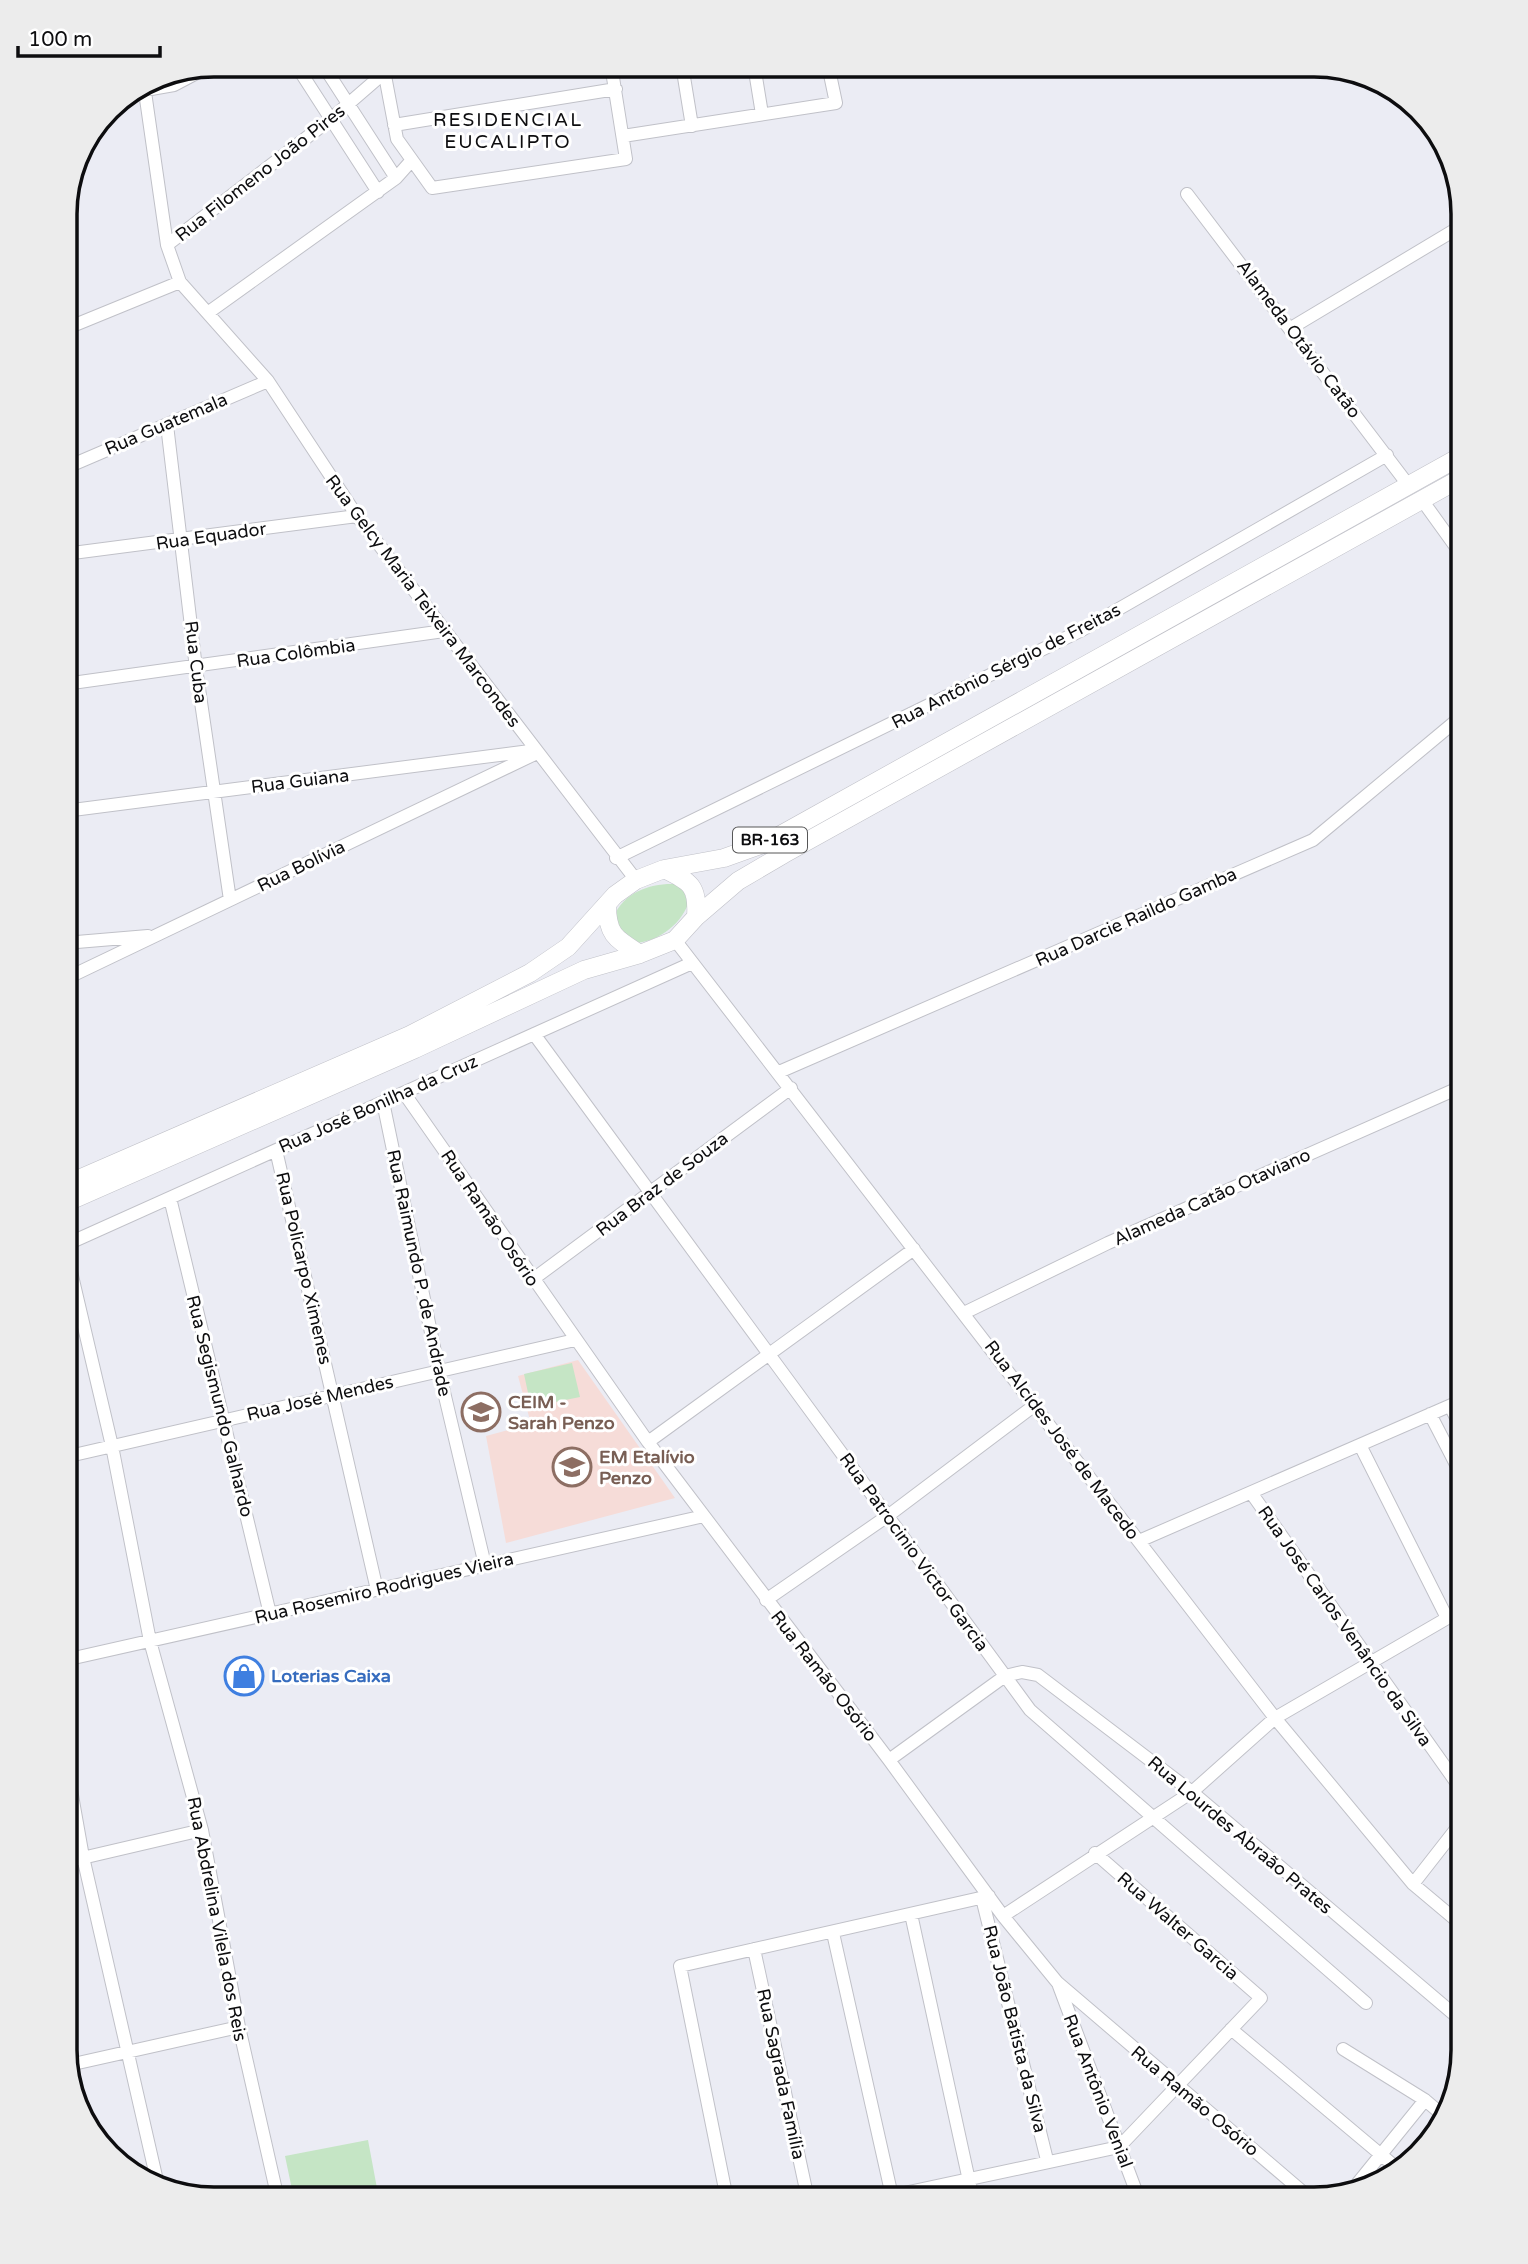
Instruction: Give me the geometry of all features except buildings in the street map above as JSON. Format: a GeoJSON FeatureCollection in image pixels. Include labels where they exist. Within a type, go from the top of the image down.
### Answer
{"type":"FeatureCollection","features":[{"type":"Feature","properties":{"kind":"highway","name":"BR-163"},"geometry":{"type":"LineString","coordinates":[[77,1180],[410,1034],[530,973],[568,947],[615,895],[636,880],[664,869],[724,859],[766,842],[1451,462]]}},
{"type":"Feature","properties":{"kind":"highway","name":"BR-163"},"geometry":{"type":"LineString","coordinates":[[77,1198],[402,1055],[584,970],[640,954],[676,940],[696,917],[738,881],[784,854],[1426,507],[1451,487]]}},
{"type":"Feature","properties":{"kind":"highway"},"geometry":{"type":"LineString","coordinates":[[664,869],[693,887],[697,898],[696,917]]}},
{"type":"Feature","properties":{"kind":"highway"},"geometry":{"type":"LineString","coordinates":[[607,905],[607,923],[615,938],[640,954]]}},
{"type":"Feature","properties":{"kind":"street"},"geometry":{"type":"LineString","coordinates":[[304,77],[378,192]]}},
{"type":"Feature","properties":{"kind":"street"},"geometry":{"type":"LineString","coordinates":[[331,77],[396,178]]}},
{"type":"Feature","properties":{"kind":"street","name":"Rua Filomeno João Pires"},"geometry":{"type":"LineString","coordinates":[[167,245],[332,118],[375,77]]}},
{"type":"Feature","properties":{"kind":"street"},"geometry":{"type":"LineString","coordinates":[[385,77],[397,139],[432,188],[626,159],[614,77]]}},
{"type":"Feature","properties":{"kind":"street"},"geometry":{"type":"LineString","coordinates":[[684,77],[692,126]]}},
{"type":"Feature","properties":{"kind":"street"},"geometry":{"type":"LineString","coordinates":[[756,77],[762,114]]}},
{"type":"Feature","properties":{"kind":"street"},"geometry":{"type":"LineString","coordinates":[[623,136],[836,103],[831,77]]}},
{"type":"Feature","properties":{"kind":"street"},"geometry":{"type":"LineString","coordinates":[[394,125],[616,89]]}},
{"type":"Feature","properties":{"kind":"street","name":"Rua Gelcy Maria Teixeira Marcondes"},"geometry":{"type":"LineString","coordinates":[[142,98],[167,245],[180,282],[268,381],[357,516],[616,858],[636,880]]}},
{"type":"Feature","properties":{"kind":"street"},"geometry":{"type":"LineString","coordinates":[[209,312],[378,192],[396,178],[412,160]]}},
{"type":"Feature","properties":{"kind":"street","name":"Alameda Otávio Catão"},"geometry":{"type":"LineString","coordinates":[[1187,194],[1409,486]]}},
{"type":"Feature","properties":{"kind":"street"},"geometry":{"type":"LineString","coordinates":[[1291,328],[1451,232]]}},
{"type":"Feature","properties":{"kind":"street"},"geometry":{"type":"LineString","coordinates":[[77,324],[180,282]]}},
{"type":"Feature","properties":{"kind":"street","name":"Rua Guatemala"},"geometry":{"type":"LineString","coordinates":[[77,463],[268,381]]}},
{"type":"Feature","properties":{"kind":"street","name":"Rua Cuba"},"geometry":{"type":"LineString","coordinates":[[167,425],[196,668],[230,900]]}},
{"type":"Feature","properties":{"kind":"street","name":"Rua Antônio Sérgio de Freitas"},"geometry":{"type":"LineString","coordinates":[[616,858],[1082,630],[1387,456]]}},
{"type":"Feature","properties":{"kind":"street"},"geometry":{"type":"LineString","coordinates":[[1426,507],[1451,540]]}},
{"type":"Feature","properties":{"kind":"street","name":"Rua Equador"},"geometry":{"type":"LineString","coordinates":[[77,553],[357,516]]}},
{"type":"Feature","properties":{"kind":"street","name":"Rua Colômbia"},"geometry":{"type":"LineString","coordinates":[[77,683],[196,668],[444,631]]}},
{"type":"Feature","properties":{"kind":"street","name":"Rua Darcie Raildo Gamba"},"geometry":{"type":"LineString","coordinates":[[779,1072],[1312,840],[1451,725]]}},
{"type":"Feature","properties":{"kind":"street","name":"Rua Guiana"},"geometry":{"type":"LineString","coordinates":[[77,809],[536,752]]}},
{"type":"Feature","properties":{"kind":"street","name":"Rua Bolívia"},"geometry":{"type":"LineString","coordinates":[[77,973],[536,752]]}},
{"type":"Feature","properties":{"kind":"street"},"geometry":{"type":"LineString","coordinates":[[77,942],[158,935]]}},
{"type":"Feature","properties":{"kind":"street","name":"Rua Alcídes José de Macedo"},"geometry":{"type":"LineString","coordinates":[[676,940],[1275,1718],[1413,1884],[1451,1916]]}},
{"type":"Feature","properties":{"kind":"street","name":"Rua José Bonilha da Cruz"},"geometry":{"type":"LineString","coordinates":[[77,1240],[692,963]]}},
{"type":"Feature","properties":{"kind":"street","name":"Rua Patrocinio Victor Garcia"},"geometry":{"type":"LineString","coordinates":[[534,1034],[649,1195],[889,1515],[1030,1710],[1366,2003]]}},
{"type":"Feature","properties":{"kind":"street","name":"Rua Braz de Souza"},"geometry":{"type":"LineString","coordinates":[[532,1280],[791,1088]]}},
{"type":"Feature","properties":{"kind":"street","name":"Alameda Catão Otaviano"},"geometry":{"type":"LineString","coordinates":[[964,1313],[1108,1243],[1451,1091]]}},
{"type":"Feature","properties":{"kind":"street","name":"Rua Ramão Osório"},"geometry":{"type":"LineString","coordinates":[[404,1093],[532,1280],[648,1442],[889,1760],[986,1897],[1057,1982],[1297,2187]]}},
{"type":"Feature","properties":{"kind":"street","name":"Rua Raimundo P. de Andrade"},"geometry":{"type":"LineString","coordinates":[[383,1102],[439,1371],[485,1566]]}},
{"type":"Feature","properties":{"kind":"street","name":"Rua Policarpo Ximenes"},"geometry":{"type":"LineString","coordinates":[[276,1150],[377,1590]]}},
{"type":"Feature","properties":{"kind":"street","name":"Rua Segismundo Galhardo"},"geometry":{"type":"LineString","coordinates":[[170,1198],[270,1614]]}},
{"type":"Feature","properties":{"kind":"street"},"geometry":{"type":"LineString","coordinates":[[648,1442],[914,1249]]}},
{"type":"Feature","properties":{"kind":"street","name":"Rua Abdrelina Vilela dos Reis"},"geometry":{"type":"LineString","coordinates":[[77,1302],[112,1446],[150,1641],[202,1830],[239,2026],[275,2187]]}},
{"type":"Feature","properties":{"kind":"street","name":"Rua José Mendes"},"geometry":{"type":"LineString","coordinates":[[77,1454],[575,1340]]}},
{"type":"Feature","properties":{"kind":"street"},"geometry":{"type":"LineString","coordinates":[[766,1600],[889,1515],[1035,1405]]}},
{"type":"Feature","properties":{"kind":"street"},"geometry":{"type":"LineString","coordinates":[[1139,1541],[1450,1406]]}},
{"type":"Feature","properties":{"kind":"street"},"geometry":{"type":"LineString","coordinates":[[1430,1414],[1451,1455]]}},
{"type":"Feature","properties":{"kind":"street"},"geometry":{"type":"LineString","coordinates":[[1360,1446],[1447,1618]]}},
{"type":"Feature","properties":{"kind":"street","name":"Rua José Carlos Venâncio da Silva"},"geometry":{"type":"LineString","coordinates":[[1252,1494],[1451,1775]]}},
{"type":"Feature","properties":{"kind":"street","name":"Rua Rosemiro Rodrigues Vieira"},"geometry":{"type":"LineString","coordinates":[[77,1657],[704,1516]]}},
{"type":"Feature","properties":{"kind":"street"},"geometry":{"type":"LineString","coordinates":[[1003,1916],[1095,1853],[1155,1819],[1192,1792],[1275,1718],[1451,1616]]}},
{"type":"Feature","properties":{"kind":"street","name":"Rua Lourdes Abraão Prates"},"geometry":{"type":"LineString","coordinates":[[1005,1676],[1022,1672],[1038,1675],[1192,1792],[1451,2012]]}},
{"type":"Feature","properties":{"kind":"street"},"geometry":{"type":"LineString","coordinates":[[889,1760],[1005,1676]]}},
{"type":"Feature","properties":{"kind":"street"},"geometry":{"type":"LineString","coordinates":[[77,1823],[155,2174]]}},
{"type":"Feature","properties":{"kind":"street"},"geometry":{"type":"LineString","coordinates":[[77,1859],[202,1830]]}},
{"type":"Feature","properties":{"kind":"street"},"geometry":{"type":"LineString","coordinates":[[1413,1884],[1451,1835]]}},
{"type":"Feature","properties":{"kind":"street","name":"Rua Walter Garcia"},"geometry":{"type":"LineString","coordinates":[[1095,1853],[1261,1998],[1231,2029]]}},
{"type":"Feature","properties":{"kind":"street"},"geometry":{"type":"LineString","coordinates":[[725,2187],[680,1966],[986,1897]]}},
{"type":"Feature","properties":{"kind":"street","name":"Rua João Batista da Silva"},"geometry":{"type":"LineString","coordinates":[[986,1897],[1047,2160]]}},
{"type":"Feature","properties":{"kind":"street"},"geometry":{"type":"LineString","coordinates":[[911,1914],[971,2187]]}},
{"type":"Feature","properties":{"kind":"street"},"geometry":{"type":"LineString","coordinates":[[833,1933],[890,2187]]}},
{"type":"Feature","properties":{"kind":"street","name":"Rua Sagrada Família"},"geometry":{"type":"LineString","coordinates":[[754,1949],[805,2187]]}},
{"type":"Feature","properties":{"kind":"street","name":"Rua Antônio Venial"},"geometry":{"type":"LineString","coordinates":[[1057,1982],[1134,2187]]}},
{"type":"Feature","properties":{"kind":"street"},"geometry":{"type":"LineString","coordinates":[[78,2063],[239,2026]]}},
{"type":"Feature","properties":{"kind":"street"},"geometry":{"type":"LineString","coordinates":[[931,2187],[1047,2160],[1119,2147],[1231,2029],[1391,2163]]}},
{"type":"Feature","properties":{"kind":"street"},"geometry":{"type":"LineString","coordinates":[[1343,2049],[1437,2110]]}},
{"type":"Feature","properties":{"kind":"street"},"geometry":{"type":"LineString","coordinates":[[1362,2178],[1425,2100]]}},
{"type":"Feature","properties":{"kind":"shaded area","name":"EM Etalívio Penzo"},"geometry":{"type":"Polygon","coordinates":[[[578,1360],[675,1498],[506,1543],[486,1436],[531,1424],[518,1376],[578,1360]]]}},
{"type":"Feature","properties":{"kind":"green space"},"geometry":{"type":"Polygon","coordinates":[[[675,884],[683,888],[688,904],[684,913],[672,927],[655,938],[627,943],[614,916],[624,901],[648,887],[675,884]]]}},
{"type":"Feature","properties":{"kind":"green space"},"geometry":{"type":"Polygon","coordinates":[[[572,1363],[580,1397],[531,1407],[524,1374],[572,1363]]]}},
{"type":"Feature","properties":{"kind":"green space"},"geometry":{"type":"Polygon","coordinates":[[[368,2140],[377,2187],[291,2187],[285,2156],[368,2140]]]}},
{"type":"Feature","properties":{"kind":"place","name":"CEIM - Sarah Penzo"},"geometry":{"type":"Point","coordinates":[481,1412]}},
{"type":"Feature","properties":{"kind":"place","name":"EM Etalívio Penzo"},"geometry":{"type":"Point","coordinates":[572,1467]}},
{"type":"Feature","properties":{"kind":"place","name":"Loterias Caixa"},"geometry":{"type":"Point","coordinates":[244,1676]}},
{"type":"Feature","properties":{"kind":"district","name":"RESIDENCIAL EUCALIPTO"},"geometry":{"type":"Point","coordinates":[508,131]}}]}
